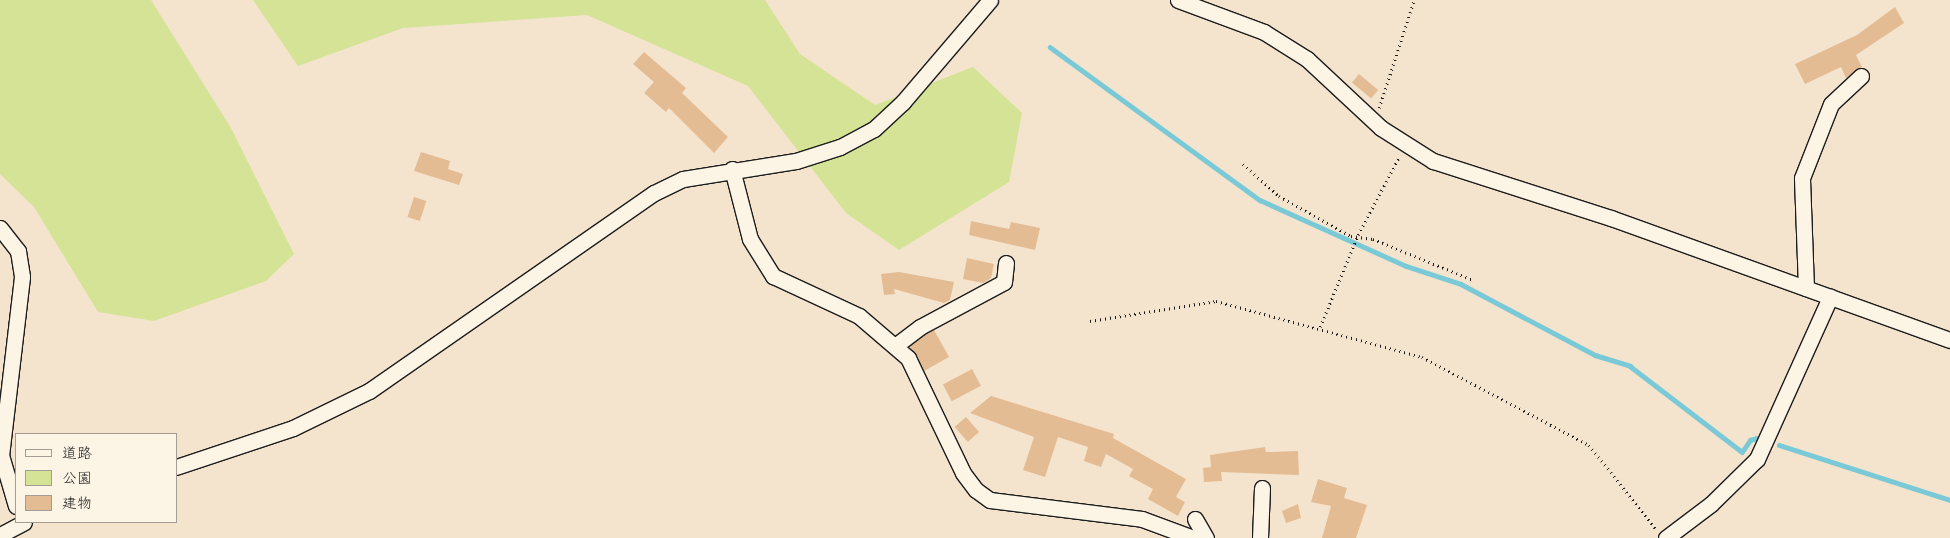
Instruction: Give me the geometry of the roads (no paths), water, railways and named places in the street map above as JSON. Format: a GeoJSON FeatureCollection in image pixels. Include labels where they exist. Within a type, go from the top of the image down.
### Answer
{"type":"FeatureCollection","features":[{"type":"Feature","properties":{"kind":"street"},"geometry":{"type":"LineString","coordinates":[[178,466],[329,413],[369,391],[654,193],[683,179],[732,169],[796,162],[840,147],[874,128],[903,102],[990,0]]}},
{"type":"Feature","properties":{"kind":"street"},"geometry":{"type":"LineString","coordinates":[[1178,0],[1264,32],[1300,54],[1406,148],[1441,164],[1611,218],[1950,340]]}},
{"type":"Feature","properties":{"kind":"street"},"geometry":{"type":"LineString","coordinates":[[1806,288],[1802,178],[1831,104],[1861,76]]}},
{"type":"Feature","properties":{"kind":"street"},"geometry":{"type":"LineString","coordinates":[[732,169],[750,239],[773,276],[859,316],[908,358],[926,389],[963,473],[990,500],[1142,519],[1193,538]]}},
{"type":"Feature","properties":{"kind":"street"},"geometry":{"type":"LineString","coordinates":[[0,228],[18,251],[22,277],[2,430],[1,455],[15,503]]}},
{"type":"Feature","properties":{"kind":"street"},"geometry":{"type":"LineString","coordinates":[[896,346],[920,327],[1004,282],[1006,262]]}},
{"type":"Feature","properties":{"kind":"street"},"geometry":{"type":"LineString","coordinates":[[1662,534],[1711,504],[1757,459],[1830,297]]}},
{"type":"Feature","properties":{"kind":"street"},"geometry":{"type":"LineString","coordinates":[[1260,538],[1262,488]]}},
{"type":"Feature","properties":{"kind":"street"},"geometry":{"type":"LineString","coordinates":[[1195,519],[1206,538]]}},
{"type":"Feature","properties":{"kind":"street"},"geometry":{"type":"LineString","coordinates":[[0,535],[21,523]]}},
{"type":"Feature","properties":{"kind":"waterway"},"geometry":{"type":"LineString","coordinates":[[1050,47],[1260,200],[1406,266],[1461,284],[1595,355],[1630,366],[1742,452],[1750,440],[1757,438]]}},
{"type":"Feature","properties":{"kind":"waterway"},"geometry":{"type":"LineString","coordinates":[[1779,445],[1950,500]]}}]}
